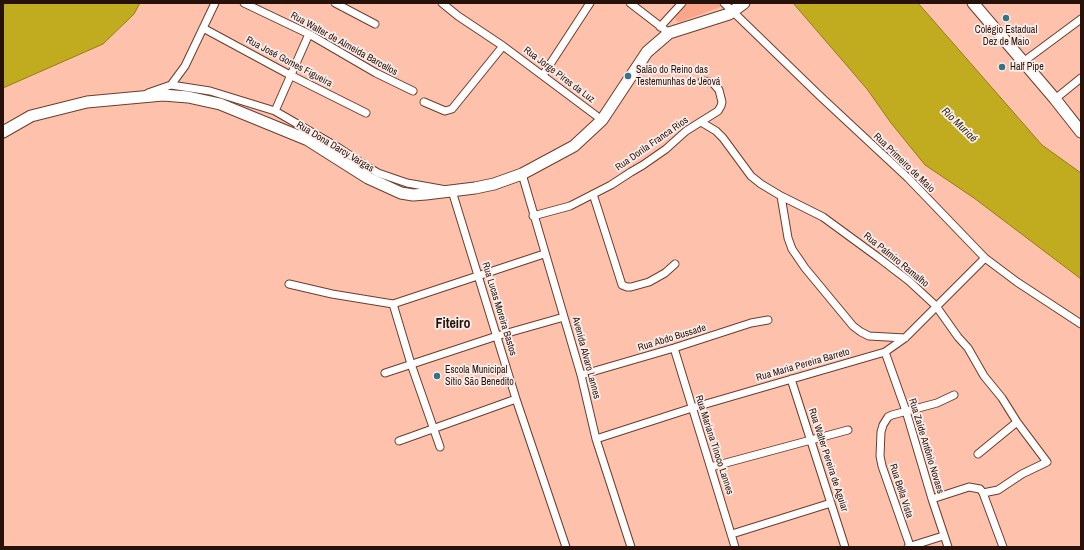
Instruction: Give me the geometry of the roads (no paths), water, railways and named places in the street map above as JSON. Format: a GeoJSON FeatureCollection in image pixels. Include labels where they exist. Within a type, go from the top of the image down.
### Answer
{"type":"FeatureCollection","features":[{"type":"Feature","properties":{"kind":"street"},"geometry":{"type":"LineString","coordinates":[[138,96],[171,85],[185,66],[215,3]]}},
{"type":"Feature","properties":{"kind":"street","name":"Rua Walter de Almeida Barcellos"},"geometry":{"type":"LineString","coordinates":[[244,3],[309,34],[376,73],[413,92]]}},
{"type":"Feature","properties":{"kind":"street"},"geometry":{"type":"LineString","coordinates":[[335,3],[375,24]]}},
{"type":"Feature","properties":{"kind":"street","name":"Rua Jorge Pires da Luz"},"geometry":{"type":"LineString","coordinates":[[442,3],[458,16],[543,75],[602,120]]}},
{"type":"Feature","properties":{"kind":"street"},"geometry":{"type":"LineString","coordinates":[[543,75],[590,3]]}},
{"type":"Feature","properties":{"kind":"street"},"geometry":{"type":"LineString","coordinates":[[630,3],[665,30]]}},
{"type":"Feature","properties":{"kind":"street","name":"Rua Dona Darcy Vargas"},"geometry":{"type":"LineString","coordinates":[[171,85],[210,91],[275,111],[339,148],[378,173],[407,183],[452,191],[494,184],[522,174],[574,146],[588,135],[602,120],[647,52],[665,30],[682,3]]}},
{"type":"Feature","properties":{"kind":"street","name":"Rua Primeiro de Maio"},"geometry":{"type":"LineString","coordinates":[[724,3],[908,178],[985,258],[1017,282],[1081,324]]}},
{"type":"Feature","properties":{"kind":"street","name":"Rua Dona Darcy Vargas"},"geometry":{"type":"LineString","coordinates":[[665,30],[732,12],[744,3]]}},
{"type":"Feature","properties":{"kind":"street"},"geometry":{"type":"LineString","coordinates":[[973,3],[1055,99],[1081,132]]}},
{"type":"Feature","properties":{"kind":"street"},"geometry":{"type":"LineString","coordinates":[[1023,62],[1081,19]]}},
{"type":"Feature","properties":{"kind":"street","name":"Rua José Gomes Figueira"},"geometry":{"type":"LineString","coordinates":[[203,28],[366,114]]}},
{"type":"Feature","properties":{"kind":"street"},"geometry":{"type":"LineString","coordinates":[[275,111],[309,34]]}},
{"type":"Feature","properties":{"kind":"street"},"geometry":{"type":"LineString","coordinates":[[424,102],[445,111],[452,109],[503,46]]}},
{"type":"Feature","properties":{"kind":"street"},"geometry":{"type":"LineString","coordinates":[[1055,99],[1081,78]]}},
{"type":"Feature","properties":{"kind":"street","name":"Rua Dorila Franca Rios"},"geometry":{"type":"LineString","coordinates":[[534,216],[570,206],[611,185],[644,165],[666,149],[686,131],[718,110],[721,106],[722,96],[712,82],[702,81]]}},
{"type":"Feature","properties":{"kind":"street"},"geometry":{"type":"LineString","coordinates":[[3,132],[32,116],[50,110],[87,102],[138,96],[163,95],[188,97],[220,104],[308,140],[368,178],[401,193],[413,195],[452,191]]}},
{"type":"Feature","properties":{"kind":"street","name":"Rua Palmiro Ramalho"},"geometry":{"type":"LineString","coordinates":[[701,122],[716,131],[723,138],[751,176],[761,184],[823,217],[909,281],[936,306],[958,337],[968,348],[984,376],[1002,398],[1017,422],[1048,462],[1012,480],[998,490],[983,493]]}},
{"type":"Feature","properties":{"kind":"street","name":"Avenida Alvaro Lannes"},"geometry":{"type":"LineString","coordinates":[[522,174],[544,254],[581,375],[596,439],[631,547]]}},
{"type":"Feature","properties":{"kind":"street","name":"Rua Lucas Moreira Bastos"},"geometry":{"type":"LineString","coordinates":[[452,191],[516,399],[566,547]]}},
{"type":"Feature","properties":{"kind":"street"},"geometry":{"type":"LineString","coordinates":[[593,194],[622,285],[631,287],[649,282],[666,273],[675,264]]}},
{"type":"Feature","properties":{"kind":"street"},"geometry":{"type":"LineString","coordinates":[[781,196],[788,238],[792,249],[838,310],[852,326],[869,336],[905,338]]}},
{"type":"Feature","properties":{"kind":"street"},"geometry":{"type":"LineString","coordinates":[[288,284],[332,294],[393,304],[544,254]]}},
{"type":"Feature","properties":{"kind":"street","name":"Rua Maria Pereira Barreto"},"geometry":{"type":"LineString","coordinates":[[596,439],[692,408],[885,352],[905,338],[985,258]]}},
{"type":"Feature","properties":{"kind":"street"},"geometry":{"type":"LineString","coordinates":[[393,304],[411,364],[440,447]]}},
{"type":"Feature","properties":{"kind":"street"},"geometry":{"type":"LineString","coordinates":[[385,373],[497,336],[564,317]]}},
{"type":"Feature","properties":{"kind":"street","name":"Rua Abdo Bussade"},"geometry":{"type":"LineString","coordinates":[[581,375],[733,329],[768,320]]}},
{"type":"Feature","properties":{"kind":"street","name":"Rua Mariana Tinoco Lannes"},"geometry":{"type":"LineString","coordinates":[[674,348],[735,547]]}},
{"type":"Feature","properties":{"kind":"street","name":"Rua Zaíde Antônio Novaes"},"geometry":{"type":"LineString","coordinates":[[885,352],[906,411],[948,547]]}},
{"type":"Feature","properties":{"kind":"street","name":"Rua Walter Pereira de Aguiar"},"geometry":{"type":"LineString","coordinates":[[792,379],[845,547]]}},
{"type":"Feature","properties":{"kind":"street","name":"Rua Bella Vista"},"geometry":{"type":"LineString","coordinates":[[909,547],[880,456],[882,432],[886,420],[892,415],[937,403],[954,395]]}},
{"type":"Feature","properties":{"kind":"street"},"geometry":{"type":"LineString","coordinates":[[399,441],[516,399]]}},
{"type":"Feature","properties":{"kind":"street"},"geometry":{"type":"LineString","coordinates":[[978,454],[1017,422]]}},
{"type":"Feature","properties":{"kind":"street"},"geometry":{"type":"LineString","coordinates":[[711,468],[848,430]]}},
{"type":"Feature","properties":{"kind":"street"},"geometry":{"type":"LineString","coordinates":[[932,499],[969,487],[980,489],[983,493],[1003,547]]}},
{"type":"Feature","properties":{"kind":"street"},"geometry":{"type":"LineString","coordinates":[[732,534],[831,503]]}},
{"type":"Feature","properties":{"kind":"street"},"geometry":{"type":"LineString","coordinates":[[909,547],[944,536]]}},
{"type":"Feature","properties":{"kind":"water"},"geometry":{"type":"Polygon","coordinates":[[[3,3],[140,3],[134,14],[103,44],[3,88],[3,3]]]}},
{"type":"Feature","properties":{"kind":"water","name":"Rio Muriaé"},"geometry":{"type":"Polygon","coordinates":[[[793,3],[918,3],[1042,145],[1081,173],[1081,279],[974,198],[925,165],[891,123],[867,89],[793,3]]]}},
{"type":"Feature","properties":{"kind":"place","name":"Colégio Estadual Dez de Maio"},"geometry":{"type":"Point","coordinates":[1006,18]}},
{"type":"Feature","properties":{"kind":"place","name":"Half Pipe"},"geometry":{"type":"Point","coordinates":[1002,67]}},
{"type":"Feature","properties":{"kind":"place","name":"Salão do Reino das Testemunhas de Jeová"},"geometry":{"type":"Point","coordinates":[628,76]}},
{"type":"Feature","properties":{"kind":"place","name":"Escola Municipal Sítio São Benedito"},"geometry":{"type":"Point","coordinates":[437,376]}},
{"type":"Feature","properties":{"kind":"district","name":"Fiteiro"},"geometry":{"type":"Point","coordinates":[453,324]}}]}
